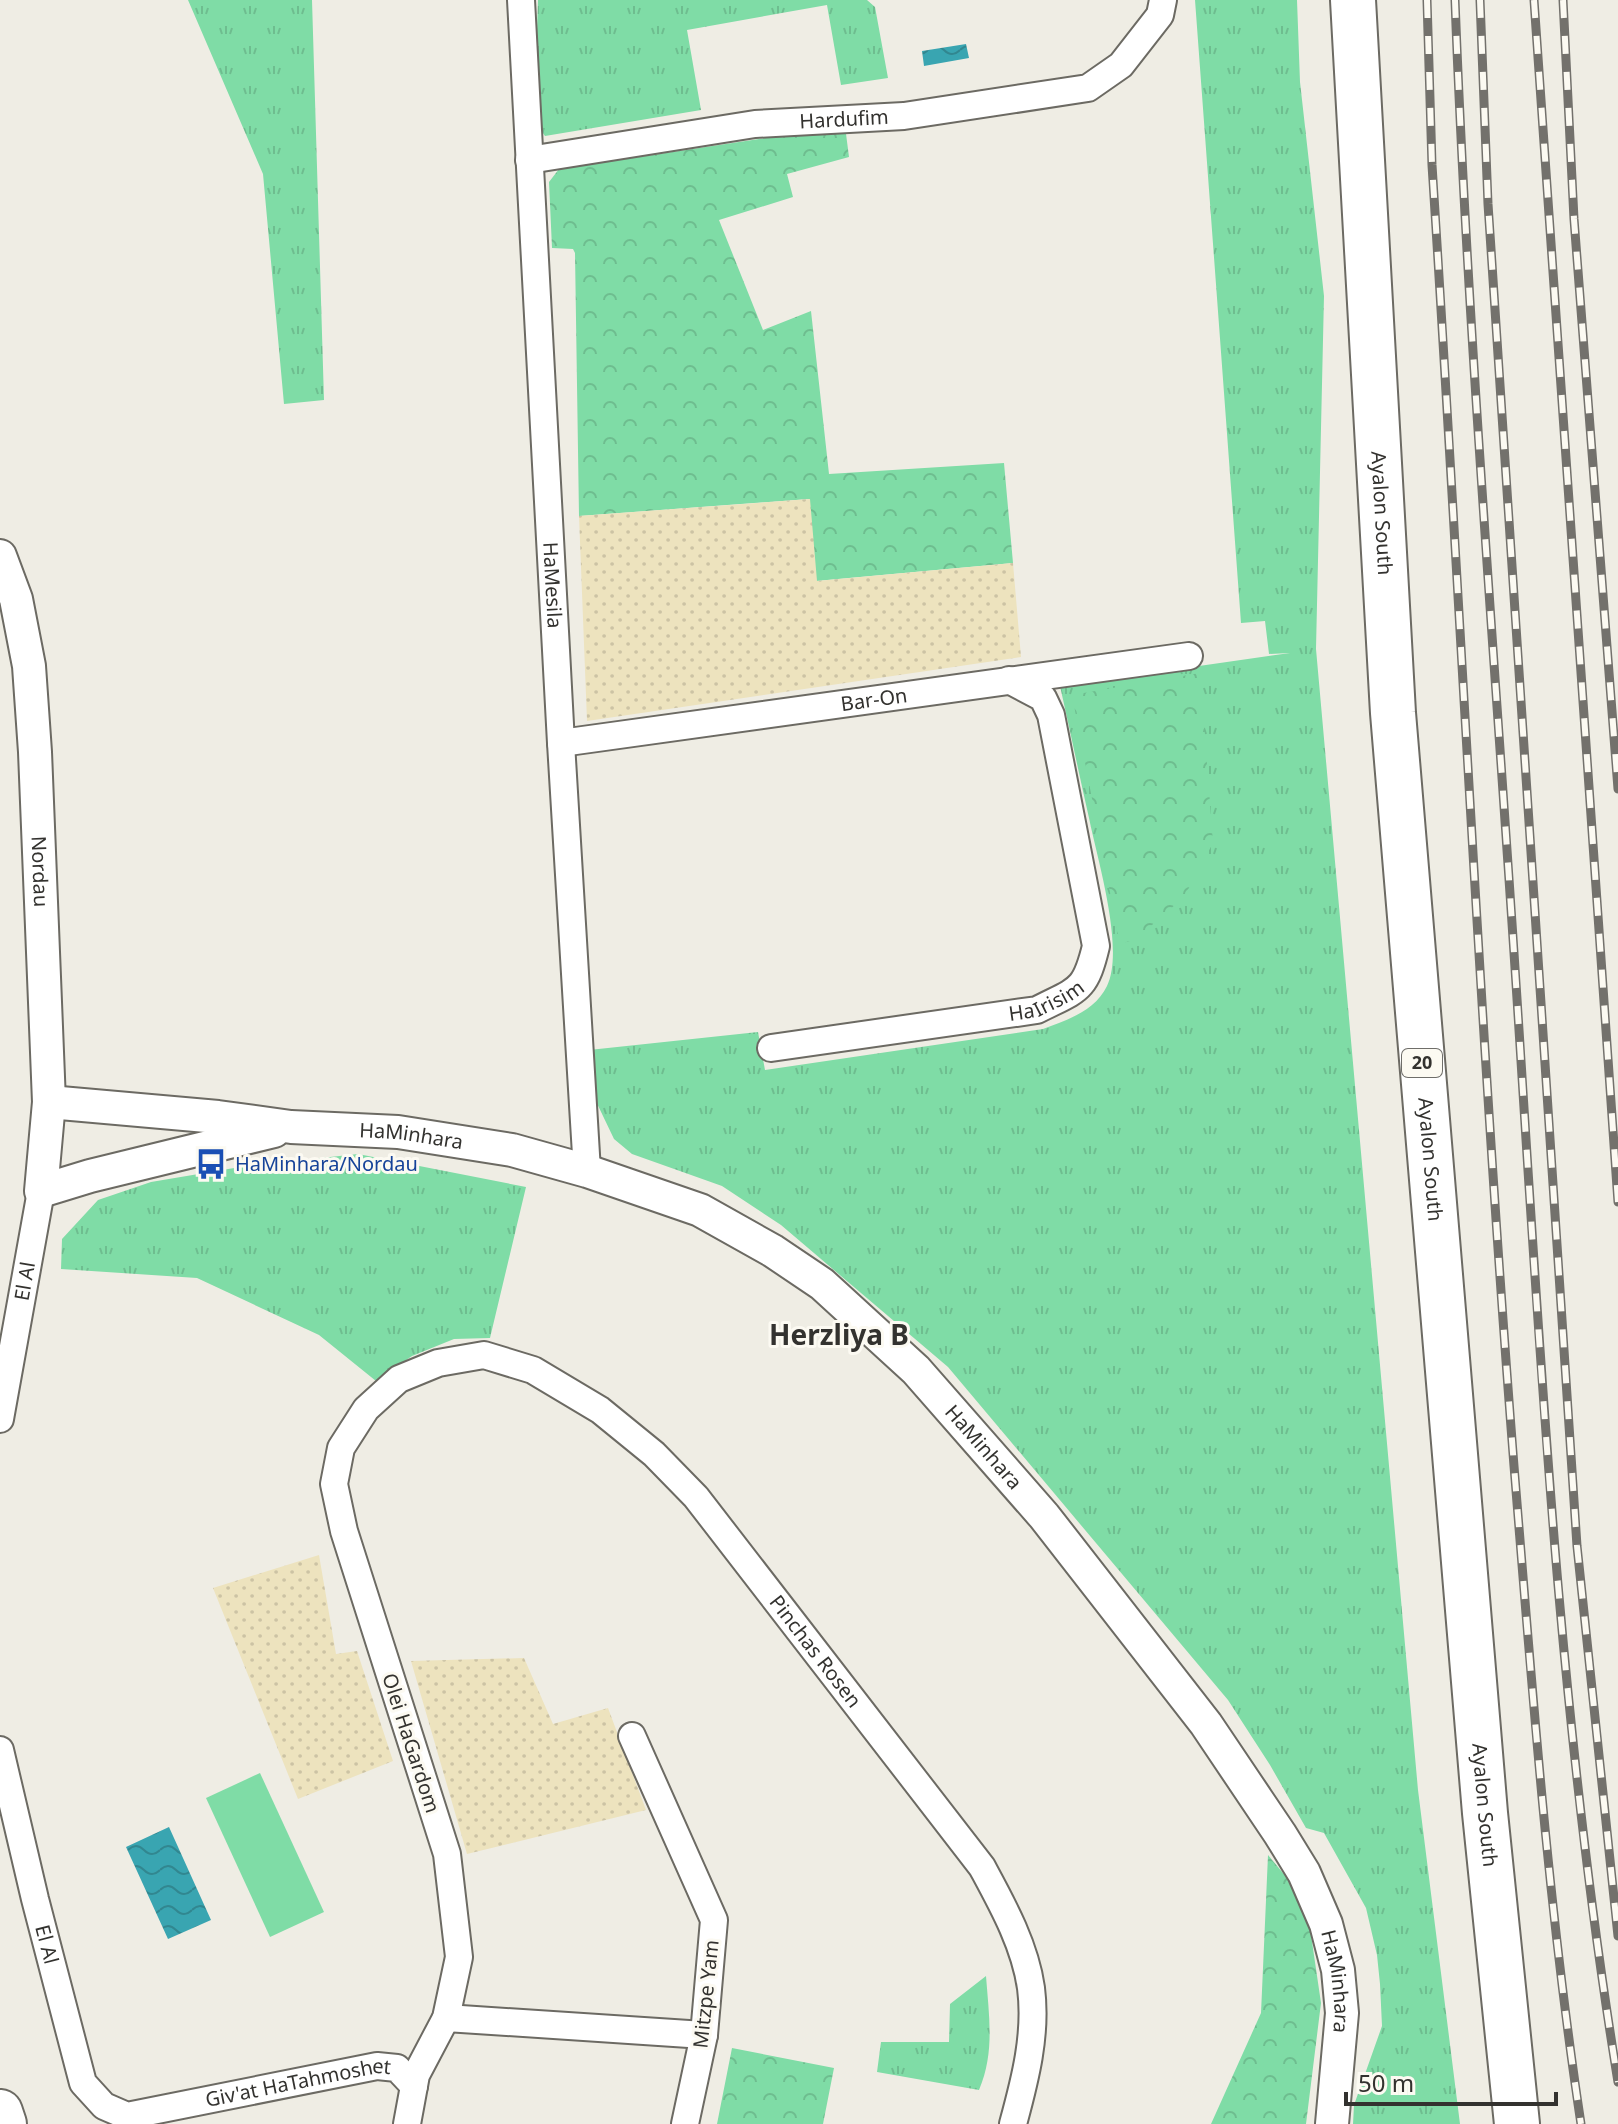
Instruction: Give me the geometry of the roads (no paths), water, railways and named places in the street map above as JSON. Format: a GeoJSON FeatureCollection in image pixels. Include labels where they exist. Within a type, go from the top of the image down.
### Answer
{"type":"FeatureCollection","features":[{"type":"Feature","properties":{"kind":"highway","name":"Ayalon South"},"geometry":{"type":"LineString","coordinates":[[1353,0],[1393,713],[1484,1797],[1517,2124]]}},
{"type":"Feature","properties":{"kind":"highway"},"geometry":{"type":"LineString","coordinates":[[0,2112],[4,2124]]}},
{"type":"Feature","properties":{"kind":"street","name":"HaMesila"},"geometry":{"type":"LineString","coordinates":[[521,0],[587,1171]]}},
{"type":"Feature","properties":{"kind":"street","name":"Hardufim"},"geometry":{"type":"LineString","coordinates":[[529,160],[755,124],[904,116],[1088,88],[1121,65],[1160,15],[1163,0]]}},
{"type":"Feature","properties":{"kind":"street","name":"Nordau"},"geometry":{"type":"LineString","coordinates":[[0,556],[16,599],[29,666],[35,752],[49,1102],[41,1191]]}},
{"type":"Feature","properties":{"kind":"street","name":"Bar-On"},"geometry":{"type":"LineString","coordinates":[[561,743],[1189,656]]}},
{"type":"Feature","properties":{"kind":"street","name":"HaIrisim"},"geometry":{"type":"LineString","coordinates":[[771,1048],[1037,1010],[1076,990],[1089,976],[1096,946],[1051,715],[1043,698],[1009,680]]}},
{"type":"Feature","properties":{"kind":"street","name":"HaMinhara"},"geometry":{"type":"LineString","coordinates":[[49,1102],[202,1115],[291,1127],[398,1132],[512,1150],[587,1171],[700,1210],[773,1251],[822,1284],[924,1379],[1044,1516],[1206,1724],[1304,1873],[1326,1924],[1338,1970],[1342,2013],[1332,2124]]}},
{"type":"Feature","properties":{"kind":"street","name":"HaMinhara"},"geometry":{"type":"LineString","coordinates":[[41,1191],[291,1127]]}},
{"type":"Feature","properties":{"kind":"street","name":"El Al"},"geometry":{"type":"LineString","coordinates":[[0,1419],[41,1191]]}},
{"type":"Feature","properties":{"kind":"street","name":"Pinchas Rosen"},"geometry":{"type":"LineString","coordinates":[[399,1379],[438,1363],[484,1355],[533,1370],[600,1410],[654,1454],[696,1497],[938,1808],[982,1867],[1003,1906],[1022,1952],[1031,1989],[1028,2068],[1013,2124]]}},
{"type":"Feature","properties":{"kind":"street","name":"Olei HaGardom"},"geometry":{"type":"LineString","coordinates":[[399,1379],[366,1409],[341,1448],[334,1484],[344,1531],[447,1854],[459,1957],[446,2018],[416,2075],[407,2124]]}},
{"type":"Feature","properties":{"kind":"street","name":"Mitzpe Yam"},"geometry":{"type":"LineString","coordinates":[[632,1736],[714,1920],[704,2035],[685,2124]]}},
{"type":"Feature","properties":{"kind":"street","name":"El Al"},"geometry":{"type":"LineString","coordinates":[[0,1750],[83,2083],[104,2106],[127,2116]]}},
{"type":"Feature","properties":{"kind":"street"},"geometry":{"type":"LineString","coordinates":[[446,2018],[704,2035]]}},
{"type":"Feature","properties":{"kind":"street","name":"Giv'at HaTahmoshet"},"geometry":{"type":"LineString","coordinates":[[127,2116],[377,2066],[397,2068],[414,2086]]}},
{"type":"Feature","properties":{"kind":"water"},"geometry":{"type":"Polygon","coordinates":[[[966,44],[969,58],[924,66],[922,51],[966,44]]]}},
{"type":"Feature","properties":{"kind":"water"},"geometry":{"type":"Polygon","coordinates":[[[169,1827],[211,1920],[168,1939],[126,1847],[169,1827]]]}},
{"type":"Feature","properties":{"kind":"railway"},"geometry":{"type":"LineString","coordinates":[[1427,0],[1432,165],[1502,1304],[1542,1796],[1559,1960],[1581,2124]]}},
{"type":"Feature","properties":{"kind":"railway"},"geometry":{"type":"LineString","coordinates":[[1455,0],[1473,358],[1552,1519],[1580,1801],[1618,2082]]}},
{"type":"Feature","properties":{"kind":"railway"},"geometry":{"type":"LineString","coordinates":[[1480,0],[1488,204],[1577,1546],[1618,1936]]}},
{"type":"Feature","properties":{"kind":"railway"},"geometry":{"type":"LineString","coordinates":[[1534,0],[1618,1202]]}},
{"type":"Feature","properties":{"kind":"railway"},"geometry":{"type":"LineString","coordinates":[[1563,0],[1574,219],[1618,789]]}},
{"type":"Feature","properties":{"kind":"place","name":"HaMinhara/Nordau"},"geometry":{"type":"Point","coordinates":[211,1164]}},
{"type":"Feature","properties":{"kind":"district","name":"Herzliya B"},"geometry":{"type":"Point","coordinates":[839,1335]}}]}
